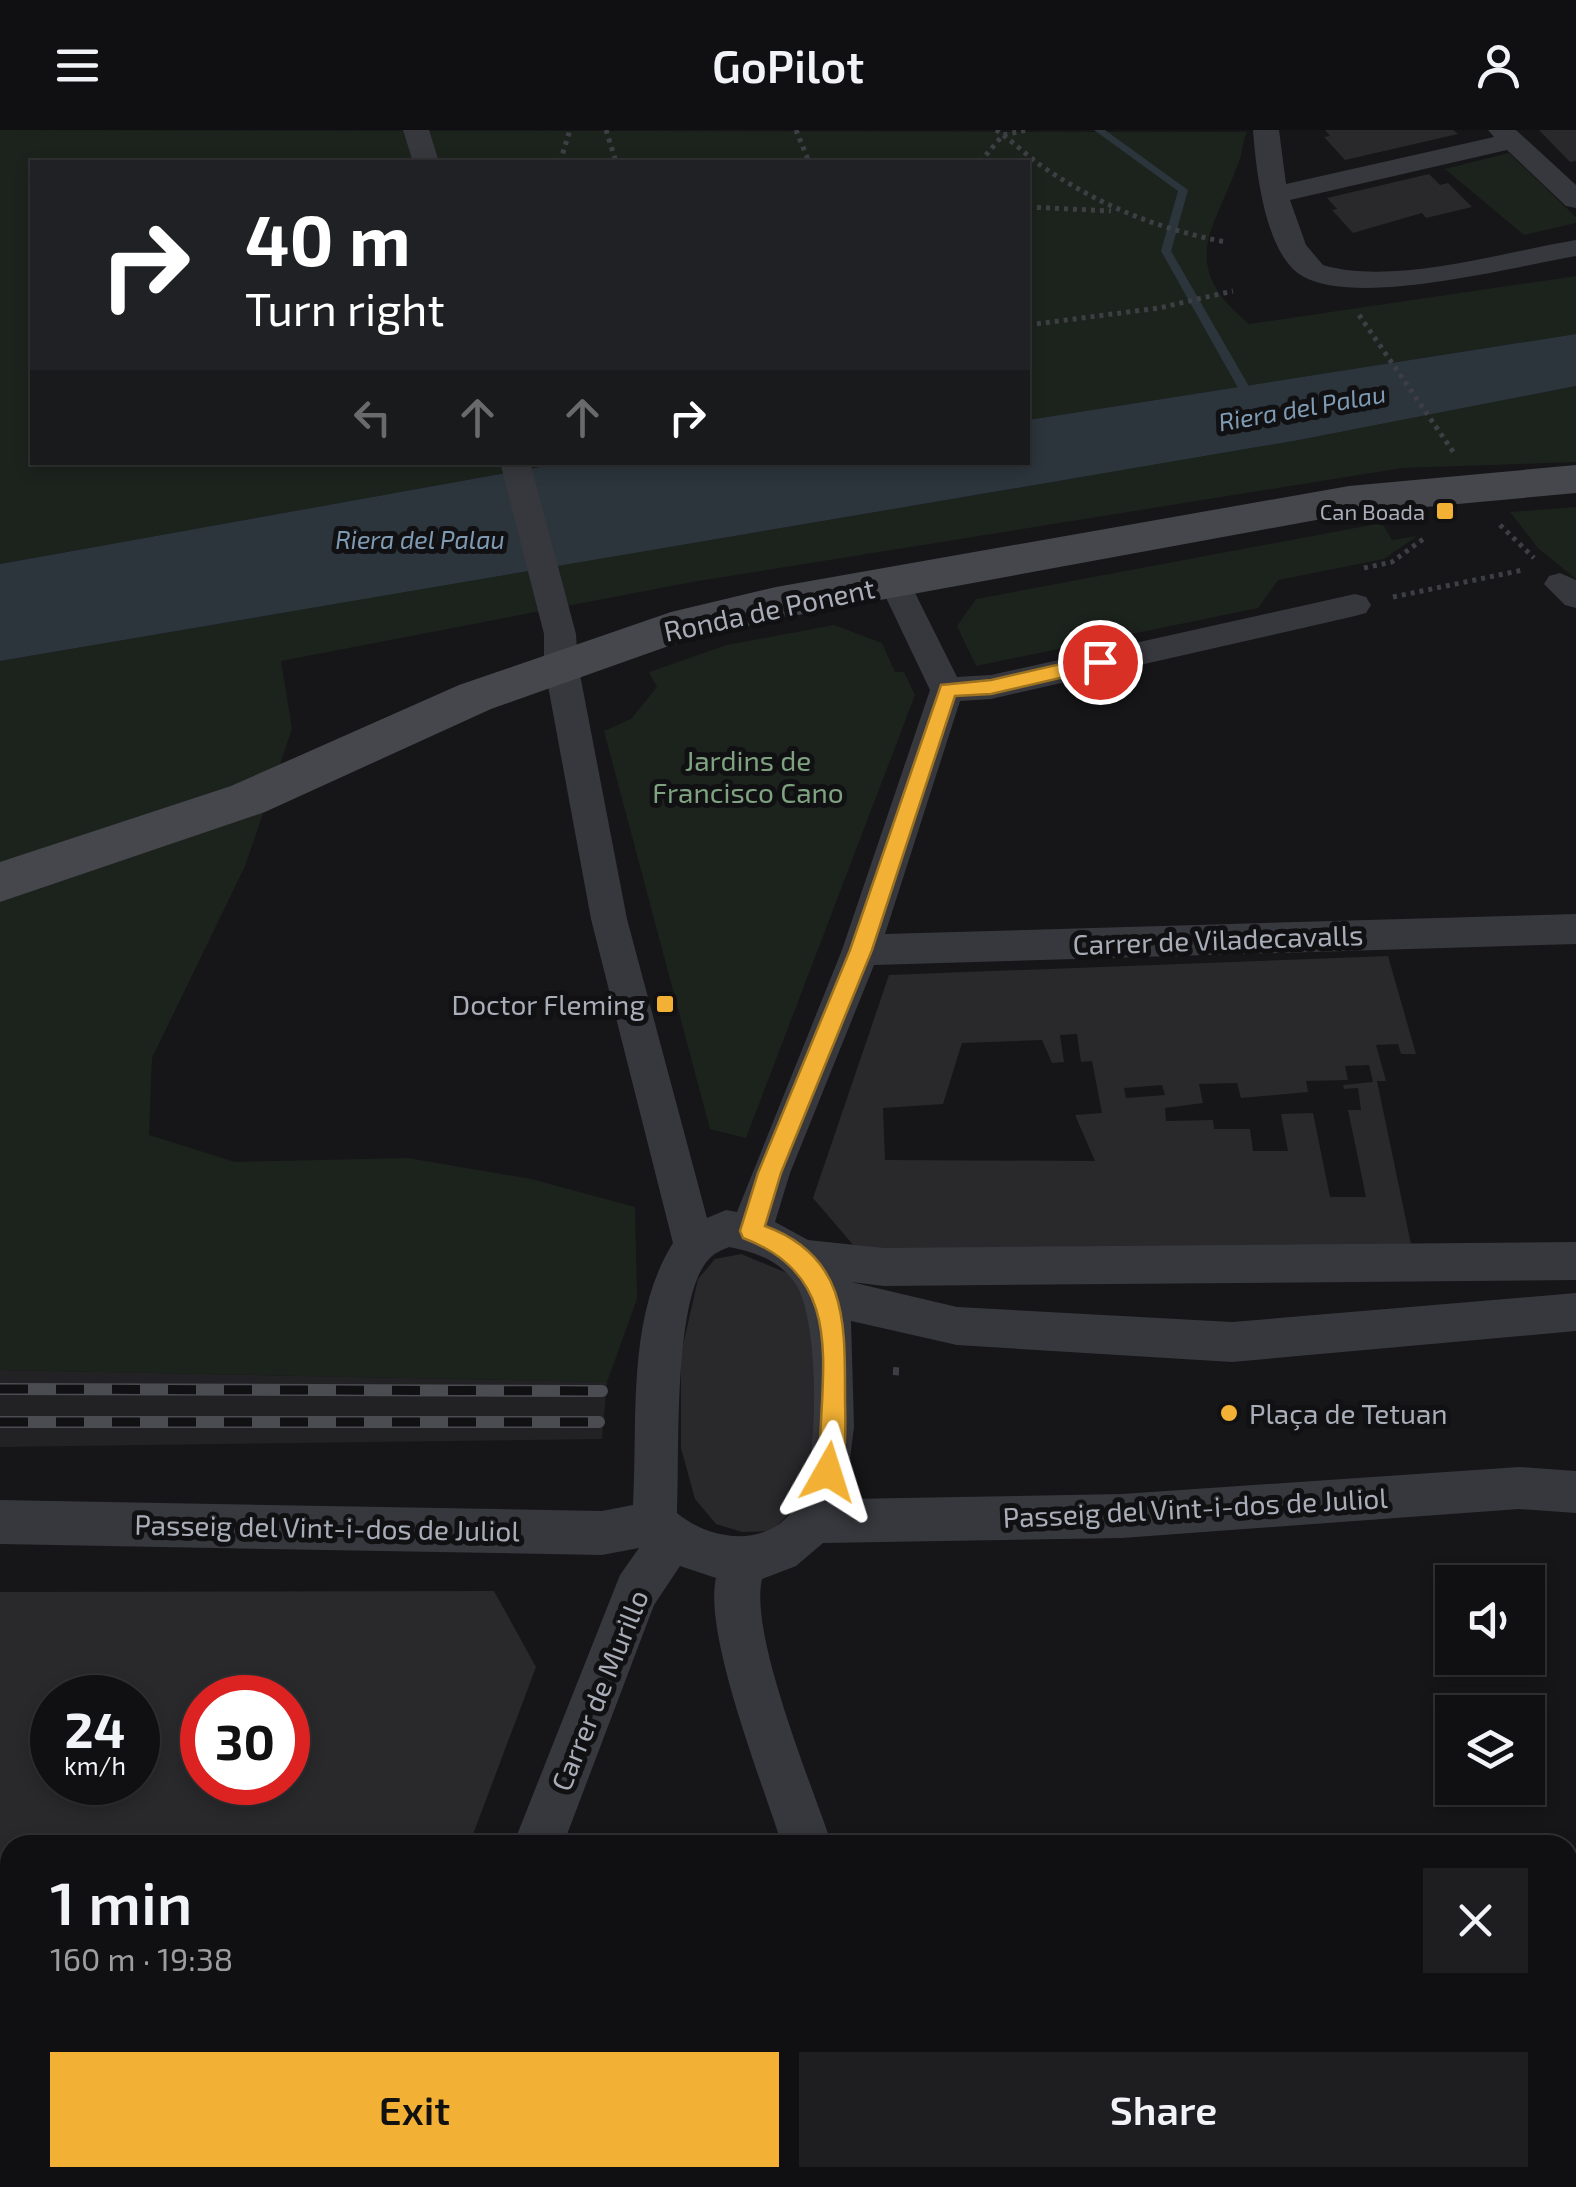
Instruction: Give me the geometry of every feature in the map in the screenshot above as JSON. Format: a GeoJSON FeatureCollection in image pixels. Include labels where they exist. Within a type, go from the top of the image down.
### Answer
{"type":"FeatureCollection","features":[{"type":"Feature","properties":{"kind":"main road","name":"Ronda de Ponent"},"geometry":{"type":"LineString","coordinates":[[0,882],[248,799],[561,649],[721,615],[1349,500],[1576,479]]}},
{"type":"Feature","properties":{"kind":"street"},"geometry":{"type":"LineString","coordinates":[[416,130],[425,160]]}},
{"type":"Feature","properties":{"kind":"street"},"geometry":{"type":"LineString","coordinates":[[1266,130],[1267,168],[1275,195],[1297,256],[1312,271],[1337,279],[1372,280],[1576,248]]}},
{"type":"Feature","properties":{"kind":"street"},"geometry":{"type":"LineString","coordinates":[[1275,195],[1507,135],[1576,200]]}},
{"type":"Feature","properties":{"kind":"street"},"geometry":{"type":"LineString","coordinates":[[516,465],[561,649],[609,918],[694,1246]]}},
{"type":"Feature","properties":{"kind":"street"},"geometry":{"type":"LineString","coordinates":[[752,1231],[770,1173],[861,950],[948,690],[913,628],[895,583]]}},
{"type":"Feature","properties":{"kind":"street"},"geometry":{"type":"LineString","coordinates":[[948,690],[991,687],[1355,605]]}},
{"type":"Feature","properties":{"kind":"street","name":"Carrer de Viladecavalls"},"geometry":{"type":"LineString","coordinates":[[861,950],[1576,929]]}},
{"type":"Feature","properties":{"kind":"street"},"geometry":{"type":"LineString","coordinates":[[812,1274],[832,1320],[832,1448],[814,1521],[782,1548],[744,1561],[707,1556],[663,1532],[661,1362],[676,1274],[694,1246],[726,1228],[752,1231],[776,1240],[812,1274],[869,1308],[957,1326],[1232,1342],[1576,1312]]}},
{"type":"Feature","properties":{"kind":"street"},"geometry":{"type":"LineString","coordinates":[[812,1274],[884,1268],[1576,1261]]}},
{"type":"Feature","properties":{"kind":"street","name":"Passeig del Vint-i-dos de Juliol"},"geometry":{"type":"LineString","coordinates":[[814,1521],[1122,1516],[1518,1488],[1576,1492]]}},
{"type":"Feature","properties":{"kind":"street","name":"Passeig del Vint-i-dos de Juliol"},"geometry":{"type":"LineString","coordinates":[[0,1522],[663,1532]]}},
{"type":"Feature","properties":{"kind":"street","name":"Carrer de Murillo"},"geometry":{"type":"LineString","coordinates":[[542,1835],[636,1591],[663,1532]]}},
{"type":"Feature","properties":{"kind":"street"},"geometry":{"type":"LineString","coordinates":[[744,1561],[735,1596],[750,1670],[804,1835]]}},
{"type":"Feature","properties":{"kind":"path"},"geometry":{"type":"LineString","coordinates":[[561,160],[570,130]]}},
{"type":"Feature","properties":{"kind":"path"},"geometry":{"type":"LineString","coordinates":[[606,130],[615,160]]}},
{"type":"Feature","properties":{"kind":"path"},"geometry":{"type":"LineString","coordinates":[[796,130],[808,160]]}},
{"type":"Feature","properties":{"kind":"path"},"geometry":{"type":"LineString","coordinates":[[996,130],[1042,166],[1116,212],[1171,232],[1226,242]]}},
{"type":"Feature","properties":{"kind":"path"},"geometry":{"type":"LineString","coordinates":[[982,160],[1003,134],[1027,130]]}},
{"type":"Feature","properties":{"kind":"path"},"geometry":{"type":"LineString","coordinates":[[1030,206],[1116,212]]}},
{"type":"Feature","properties":{"kind":"path"},"geometry":{"type":"LineString","coordinates":[[1030,325],[1159,308],[1232,291]]}},
{"type":"Feature","properties":{"kind":"path"},"geometry":{"type":"LineString","coordinates":[[1358,314],[1458,458]]}},
{"type":"Feature","properties":{"kind":"path"},"geometry":{"type":"LineString","coordinates":[[1494,518],[1559,582]]}},
{"type":"Feature","properties":{"kind":"path"},"geometry":{"type":"LineString","coordinates":[[1353,570],[1392,562],[1426,536]]}},
{"type":"Feature","properties":{"kind":"path"},"geometry":{"type":"LineString","coordinates":[[1391,598],[1559,582]]}},
{"type":"Feature","properties":{"kind":"path"},"geometry":{"type":"LineString","coordinates":[[893,1371],[908,1372]]}},
{"type":"Feature","properties":{"kind":"shaded area"},"geometry":{"type":"Polygon","coordinates":[[[0,1370],[607,1382],[602,1439],[0,1447],[0,1370]]]}},
{"type":"Feature","properties":{"kind":"green space"},"geometry":{"type":"Polygon","coordinates":[[[0,130],[1247,132],[1213,224],[1207,262],[1212,281],[1226,302],[1249,324],[1576,276],[1576,334],[1030,420],[1030,160],[30,160],[30,465],[551,465],[0,564],[0,130]]]}},
{"type":"Feature","properties":{"kind":"green space"},"geometry":{"type":"Polygon","coordinates":[[[1509,153],[1576,217],[1576,223],[1524,235],[1445,169],[1509,153]]]}},
{"type":"Feature","properties":{"kind":"green space"},"geometry":{"type":"Polygon","coordinates":[[[1576,386],[1576,462],[1402,468],[692,582],[281,661],[292,729],[245,866],[152,1058],[149,1135],[235,1162],[408,1158],[531,1179],[635,1207],[637,1299],[607,1382],[0,1370],[0,661],[1299,440],[1576,386]]]}},
{"type":"Feature","properties":{"kind":"green space"},"geometry":{"type":"Polygon","coordinates":[[[1576,507],[1576,579],[1538,548],[1510,512],[1576,507]]]}},
{"type":"Feature","properties":{"kind":"green space"},"geometry":{"type":"Polygon","coordinates":[[[1382,523],[1392,540],[1417,536],[1384,559],[1278,580],[1258,608],[976,666],[957,626],[976,599],[1382,523]]]}},
{"type":"Feature","properties":{"kind":"green space","name":"Jardins de Francisco Cano"},"geometry":{"type":"Polygon","coordinates":[[[834,625],[882,643],[895,672],[904,672],[915,695],[746,1138],[710,1129],[604,731],[631,719],[657,687],[649,672],[727,645],[834,625]]]}},
{"type":"Feature","properties":{"kind":"water","name":"Riera del Palau"},"geometry":{"type":"Polygon","coordinates":[[[1576,334],[1576,386],[1299,440],[0,661],[0,564],[551,465],[1030,465],[1030,420],[1576,334]]]}},
{"type":"Feature","properties":{"kind":"building"},"geometry":{"type":"Polygon","coordinates":[[[1325,130],[1453,130],[1458,134],[1345,160],[1324,137],[1330,136],[1325,130]]]}},
{"type":"Feature","properties":{"kind":"building"},"geometry":{"type":"Polygon","coordinates":[[[1539,130],[1576,130],[1576,161],[1570,162],[1539,130]]]}},
{"type":"Feature","properties":{"kind":"building"},"geometry":{"type":"Polygon","coordinates":[[[1429,174],[1440,185],[1448,183],[1472,207],[1426,218],[1422,213],[1353,233],[1332,210],[1337,209],[1327,198],[1429,174]]]}},
{"type":"Feature","properties":{"kind":"building"},"geometry":{"type":"Polygon","coordinates":[[[1388,956],[1416,1054],[1401,1054],[1398,1044],[1376,1045],[1386,1081],[1377,1081],[1412,1249],[941,1260],[854,1246],[813,1198],[889,975],[1388,956]],[[1077,1034],[1060,1035],[1064,1062],[1052,1063],[1042,1040],[962,1043],[943,1104],[883,1108],[885,1160],[1095,1161],[1075,1115],[1102,1113],[1092,1061],[1081,1062],[1077,1034]],[[1369,1065],[1345,1066],[1348,1080],[1306,1081],[1308,1092],[1241,1098],[1237,1083],[1199,1084],[1203,1103],[1165,1108],[1166,1121],[1213,1120],[1214,1129],[1250,1129],[1253,1151],[1288,1151],[1281,1114],[1313,1113],[1330,1197],[1366,1197],[1348,1110],[1361,1110],[1358,1088],[1344,1089],[1343,1085],[1373,1082],[1369,1065]],[[1162,1085],[1124,1088],[1126,1098],[1165,1095],[1162,1085]]]}},
{"type":"Feature","properties":{"kind":"building"},"geometry":{"type":"Polygon","coordinates":[[[741,1254],[797,1277],[812,1301],[819,1437],[802,1502],[771,1531],[742,1532],[716,1524],[695,1499],[681,1448],[681,1354],[698,1279],[715,1259],[741,1254]]]}},
{"type":"Feature","properties":{"kind":"building"},"geometry":{"type":"Polygon","coordinates":[[[494,1591],[536,1667],[473,1835],[0,1835],[0,1592],[494,1591]]]}},
{"type":"Feature","properties":{"kind":"waterway"},"geometry":{"type":"LineString","coordinates":[[1099,130],[1183,190],[1166,251],[1252,402]]}},
{"type":"Feature","properties":{"kind":"railway"},"geometry":{"type":"LineString","coordinates":[[0,1389],[602,1391]]}},
{"type":"Feature","properties":{"kind":"railway"},"geometry":{"type":"LineString","coordinates":[[0,1422],[599,1422]]}},
{"type":"Feature","properties":{"kind":"place","name":"Can Boada"},"geometry":{"type":"Point","coordinates":[1445,511]}},
{"type":"Feature","properties":{"kind":"place","name":"Doctor Fleming"},"geometry":{"type":"Point","coordinates":[665,1004]}},
{"type":"Feature","properties":{"kind":"place","name":"Plaça de Tetuan"},"geometry":{"type":"Point","coordinates":[1229,1413]}},
{"type":"Feature","properties":{"kind":"route"},"geometry":{"type":"LineString","coordinates":[[828,1472],[835,1368],[832,1320],[824,1290],[800,1258],[776,1240],[752,1231],[770,1173],[861,950],[948,690],[991,687],[1100,662]]}}]}
